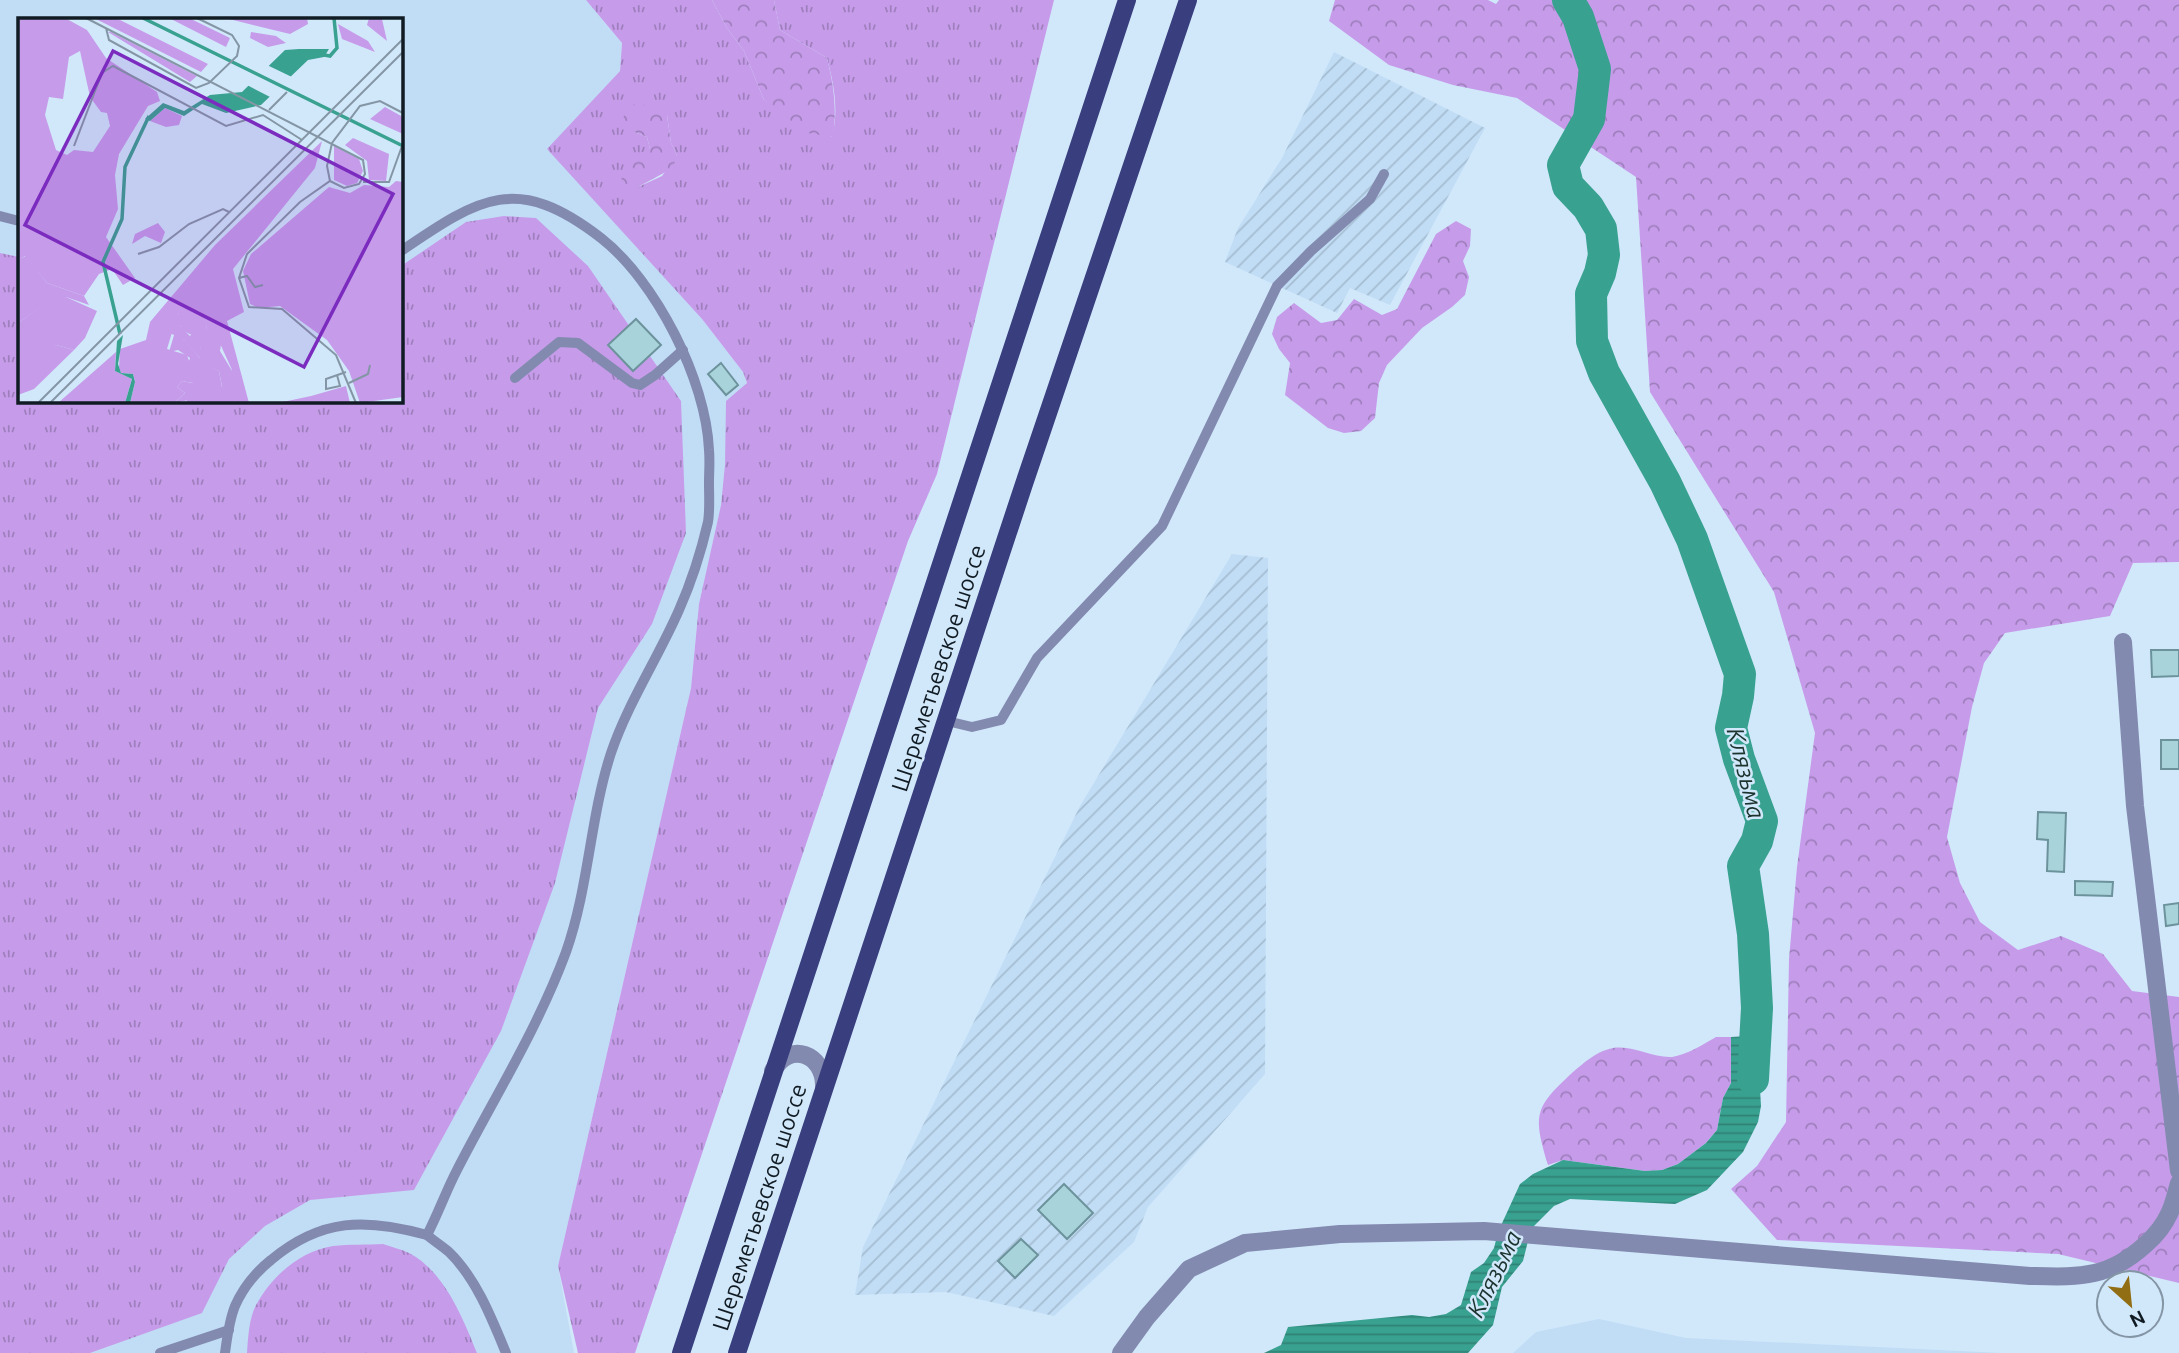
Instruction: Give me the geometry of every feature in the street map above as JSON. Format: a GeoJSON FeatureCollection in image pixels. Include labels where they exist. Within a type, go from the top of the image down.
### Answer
{"type":"FeatureCollection","features":[{"type":"Feature","properties":{"kind":"main road","name":"Шереметьевское шоссе"},"geometry":{"type":"LineString","coordinates":[[681,1353],[1127,0]]}},
{"type":"Feature","properties":{"kind":"main road","name":"Шереметьевское шоссе"},"geometry":{"type":"LineString","coordinates":[[737,1353],[1188,0]]}},
{"type":"Feature","properties":{"kind":"street"},"geometry":{"type":"LineString","coordinates":[[2123,642],[2135,806],[2179,1171]]}},
{"type":"Feature","properties":{"kind":"street"},"geometry":{"type":"LineString","coordinates":[[772,1074],[777,1063],[786,1056],[810,1056],[819,1064],[824,1075],[824,1087]]}},
{"type":"Feature","properties":{"kind":"street"},"geometry":{"type":"LineString","coordinates":[[1121,1353],[1147,1317],[1189,1269],[1245,1242],[1340,1234],[1484,1231],[2016,1275],[2070,1277],[2105,1272],[2130,1259],[2153,1237],[2169,1214],[2179,1183]]}},
{"type":"Feature","properties":{"kind":"lane"},"geometry":{"type":"LineString","coordinates":[[947,721],[972,727],[1001,720],[1037,658],[1162,526],[1278,286],[1311,251],[1370,199],[1384,174]]}},
{"type":"Feature","properties":{"kind":"lane"},"geometry":{"type":"LineString","coordinates":[[402,250],[440,224],[478,205],[505,198],[532,200],[568,215],[604,241],[635,273],[662,312],[683,350],[704,414],[709,448],[709,520],[679,610],[611,752],[567,949],[543,1009],[456,1172],[427,1235]]}},
{"type":"Feature","properties":{"kind":"lane"},"geometry":{"type":"LineString","coordinates":[[0,216],[18,221]]}},
{"type":"Feature","properties":{"kind":"lane"},"geometry":{"type":"LineString","coordinates":[[515,378],[559,342],[578,343],[632,383],[640,385],[683,350]]}},
{"type":"Feature","properties":{"kind":"lane"},"geometry":{"type":"LineString","coordinates":[[225,1353],[235,1306],[255,1276],[290,1244],[314,1232],[358,1223],[389,1226],[427,1235],[449,1253],[464,1271],[492,1320],[506,1353]]}},
{"type":"Feature","properties":{"kind":"lane"},"geometry":{"type":"LineString","coordinates":[[160,1353],[229,1330]]}},
{"type":"Feature","properties":{"kind":"shaded area"},"geometry":{"type":"Polygon","coordinates":[[[0,0],[586,0],[622,43],[620,71],[548,149],[702,319],[743,372],[747,384],[725,464],[721,505],[699,604],[691,688],[558,1266],[574,1353],[0,1353],[0,0]]]}},
{"type":"Feature","properties":{"kind":"shaded area"},"geometry":{"type":"Polygon","coordinates":[[[1334,52],[1485,128],[1390,305],[1350,288],[1337,313],[1225,262],[1238,228],[1282,158],[1334,52]]]}},
{"type":"Feature","properties":{"kind":"shaded area"},"geometry":{"type":"Polygon","coordinates":[[[1232,554],[1268,558],[1265,1074],[1148,1207],[1134,1242],[1054,1316],[946,1292],[855,1295],[863,1247],[1080,806],[1232,554]]]}},
{"type":"Feature","properties":{"kind":"shaded area"},"geometry":{"type":"Polygon","coordinates":[[[1599,1319],[1686,1338],[2002,1353],[1513,1353],[1536,1332],[1599,1319]]]}},
{"type":"Feature","properties":{"kind":"green space"},"geometry":{"type":"Polygon","coordinates":[[[586,0],[712,0],[727,28],[744,51],[764,100],[832,137],[835,98],[827,58],[780,30],[774,0],[1054,0],[937,474],[908,541],[635,1353],[578,1353],[558,1266],[691,688],[699,604],[721,505],[726,401],[747,383],[743,372],[702,319],[547,149],[620,71],[622,43],[586,0]],[[667,115],[634,132],[647,137],[650,149],[638,187],[662,176],[677,155],[671,143],[667,115]]]}},
{"type":"Feature","properties":{"kind":"green space"},"geometry":{"type":"Polygon","coordinates":[[[712,0],[774,0],[780,30],[827,58],[834,98],[833,137],[807,133],[764,100],[744,51],[727,28],[712,0]]]}},
{"type":"Feature","properties":{"kind":"green space"},"geometry":{"type":"Polygon","coordinates":[[[1335,0],[1488,0],[1496,4],[1499,0],[2179,0],[2179,562],[2133,563],[2110,616],[2005,633],[1984,663],[1972,707],[1947,837],[1960,883],[1980,922],[2018,950],[2061,936],[2103,954],[2132,991],[2179,997],[2179,1283],[2165,1280],[2165,1269],[2121,1269],[2058,1254],[1777,1240],[1731,1189],[1757,1166],[1786,1122],[1789,959],[1797,867],[1815,733],[1774,592],[1650,392],[1636,177],[1517,98],[1453,85],[1389,65],[1329,21],[1335,0]]]}},
{"type":"Feature","properties":{"kind":"green space"},"geometry":{"type":"Polygon","coordinates":[[[637,102],[667,115],[671,143],[677,155],[673,168],[638,187],[629,196],[621,186],[626,160],[650,149],[647,137],[634,132],[622,122],[625,112],[637,102]]]}},
{"type":"Feature","properties":{"kind":"green space"},"geometry":{"type":"Polygon","coordinates":[[[504,216],[536,218],[588,266],[681,401],[686,533],[652,624],[598,708],[555,883],[501,1031],[414,1190],[310,1200],[265,1226],[229,1259],[202,1313],[90,1353],[0,1353],[0,253],[18,257],[18,402],[402,402],[402,265],[466,222],[504,216]]]}},
{"type":"Feature","properties":{"kind":"green space"},"geometry":{"type":"Polygon","coordinates":[[[1456,221],[1471,229],[1470,246],[1463,261],[1469,277],[1465,295],[1422,328],[1387,365],[1379,383],[1375,418],[1361,431],[1344,433],[1328,428],[1285,395],[1290,363],[1272,334],[1277,317],[1294,303],[1321,323],[1337,320],[1354,299],[1382,315],[1397,309],[1436,234],[1456,221]]]}},
{"type":"Feature","properties":{"kind":"green space"},"geometry":{"type":"Polygon","coordinates":[[[1716,1037],[1731,1037],[1731,1083],[1723,1098],[1717,1130],[1706,1143],[1678,1164],[1662,1170],[1645,1171],[1563,1160],[1548,1165],[1540,1134],[1540,1113],[1551,1095],[1585,1062],[1604,1051],[1617,1048],[1672,1057],[1689,1052],[1716,1037]]]}},
{"type":"Feature","properties":{"kind":"green space"},"geometry":{"type":"Polygon","coordinates":[[[383,1244],[409,1253],[432,1271],[451,1297],[477,1353],[247,1353],[250,1322],[256,1305],[270,1284],[288,1266],[321,1249],[339,1245],[383,1244]]]}},
{"type":"Feature","properties":{"kind":"water"},"geometry":{"type":"Polygon","coordinates":[[[1766,1035],[1759,1072],[1761,1106],[1758,1122],[1743,1152],[1707,1190],[1675,1204],[1570,1199],[1554,1206],[1531,1229],[1523,1261],[1502,1287],[1493,1325],[1468,1353],[1264,1353],[1281,1345],[1288,1327],[1412,1315],[1429,1317],[1446,1314],[1461,1305],[1471,1272],[1484,1263],[1494,1248],[1498,1232],[1520,1184],[1533,1174],[1563,1160],[1645,1171],[1662,1170],[1678,1164],[1706,1143],[1717,1130],[1723,1098],[1731,1083],[1731,1037],[1766,1035]]]}},
{"type":"Feature","properties":{"kind":"building"},"geometry":{"type":"Polygon","coordinates":[[[636,319],[661,345],[633,371],[608,345],[636,319]]]}},
{"type":"Feature","properties":{"kind":"building"},"geometry":{"type":"Polygon","coordinates":[[[721,363],[738,385],[726,395],[708,374],[721,363]]]}},
{"type":"Feature","properties":{"kind":"building"},"geometry":{"type":"Polygon","coordinates":[[[2151,650],[2179,650],[2179,676],[2152,677],[2151,650]]]}},
{"type":"Feature","properties":{"kind":"building"},"geometry":{"type":"Polygon","coordinates":[[[2161,740],[2179,740],[2179,769],[2161,769],[2161,740]]]}},
{"type":"Feature","properties":{"kind":"building"},"geometry":{"type":"Polygon","coordinates":[[[2038,812],[2066,813],[2064,872],[2047,871],[2048,840],[2037,839],[2038,812]]]}},
{"type":"Feature","properties":{"kind":"building"},"geometry":{"type":"Polygon","coordinates":[[[2075,881],[2113,882],[2112,896],[2075,895],[2075,881]]]}},
{"type":"Feature","properties":{"kind":"building"},"geometry":{"type":"Polygon","coordinates":[[[2179,903],[2179,924],[2166,926],[2164,905],[2179,903]]]}},
{"type":"Feature","properties":{"kind":"building"},"geometry":{"type":"Polygon","coordinates":[[[1064,1184],[1093,1213],[1067,1239],[1038,1210],[1064,1184]]]}},
{"type":"Feature","properties":{"kind":"building"},"geometry":{"type":"Polygon","coordinates":[[[1021,1239],[1038,1255],[1015,1278],[998,1261],[1021,1239]]]}},
{"type":"Feature","properties":{"kind":"waterway","name":"Клязьма"},"geometry":{"type":"LineString","coordinates":[[1568,0],[1578,17],[1595,69],[1589,119],[1563,165],[1568,186],[1588,207],[1601,229],[1604,255],[1591,294],[1592,341],[1604,373],[1665,482],[1692,539],[1740,674],[1731,728],[1739,759],[1762,821],[1757,841],[1743,866],[1753,934],[1757,1008],[1753,1079]]}}]}
